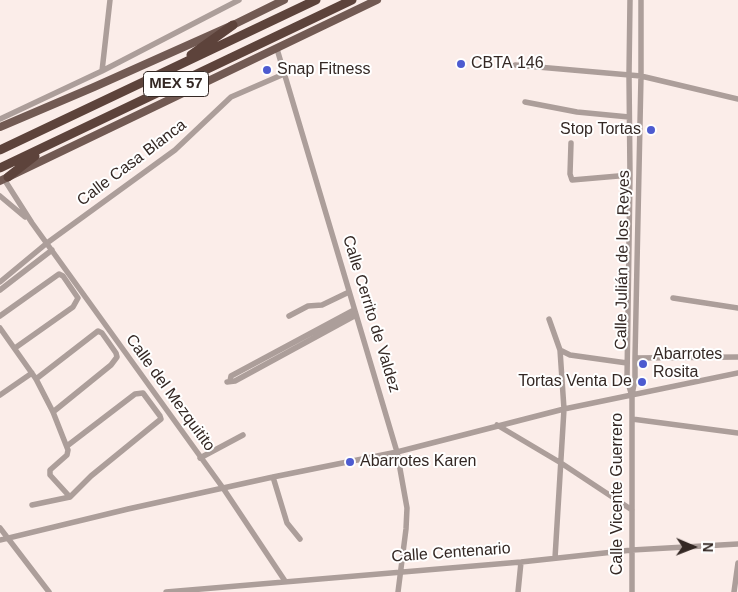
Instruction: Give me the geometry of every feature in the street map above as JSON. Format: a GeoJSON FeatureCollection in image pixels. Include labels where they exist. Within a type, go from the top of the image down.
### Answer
{"type":"FeatureCollection","features":[{"type":"Feature","properties":{"kind":"highway","name":"MEX 57"},"geometry":{"type":"LineString","coordinates":[[0,150],[316,0]]}},
{"type":"Feature","properties":{"kind":"highway","name":"MEX 57"},"geometry":{"type":"LineString","coordinates":[[0,168],[352,0]]}},
{"type":"Feature","properties":{"kind":"highway"},"geometry":{"type":"LineString","coordinates":[[172,68],[233,25]]}},
{"type":"Feature","properties":{"kind":"highway"},"geometry":{"type":"LineString","coordinates":[[4,179],[48,145]]}},
{"type":"Feature","properties":{"kind":"main road"},"geometry":{"type":"LineString","coordinates":[[0,127],[233,25],[284,0]]}},
{"type":"Feature","properties":{"kind":"main road"},"geometry":{"type":"LineString","coordinates":[[4,179],[277,50],[377,0]]}},
{"type":"Feature","properties":{"kind":"street"},"geometry":{"type":"LineString","coordinates":[[102,70],[110,0]]}},
{"type":"Feature","properties":{"kind":"street"},"geometry":{"type":"LineString","coordinates":[[0,119],[102,70],[239,0]]}},
{"type":"Feature","properties":{"kind":"street","name":"Calle Julián de los Reyes"},"geometry":{"type":"LineString","coordinates":[[630,0],[627,379],[632,395]]}},
{"type":"Feature","properties":{"kind":"street","name":"Calle Julián de los Reyes"},"geometry":{"type":"LineString","coordinates":[[632,395],[635,379],[641,0]]}},
{"type":"Feature","properties":{"kind":"street","name":"Calle Cerrito de Valdez"},"geometry":{"type":"LineString","coordinates":[[277,50],[397,452],[408,508],[398,592]]}},
{"type":"Feature","properties":{"kind":"street"},"geometry":{"type":"LineString","coordinates":[[515,65],[641,76],[738,99]]}},
{"type":"Feature","properties":{"kind":"street","name":"Calle Casa Blanca"},"geometry":{"type":"LineString","coordinates":[[0,282],[48,243],[175,150],[231,97],[284,74]]}},
{"type":"Feature","properties":{"kind":"street"},"geometry":{"type":"LineString","coordinates":[[525,102],[577,112],[629,117]]}},
{"type":"Feature","properties":{"kind":"street"},"geometry":{"type":"LineString","coordinates":[[571,143],[570,174],[572,180],[578,181],[630,175]]}},
{"type":"Feature","properties":{"kind":"street","name":"Calle del Mezquitito"},"geometry":{"type":"LineString","coordinates":[[4,179],[32,223],[223,488],[285,580]]}},
{"type":"Feature","properties":{"kind":"street","name":"Calle del Mezquitito"},"geometry":{"type":"LineString","coordinates":[[0,196],[32,223]]}},
{"type":"Feature","properties":{"kind":"street"},"geometry":{"type":"LineString","coordinates":[[629,247],[637,247]]}},
{"type":"Feature","properties":{"kind":"street"},"geometry":{"type":"LineString","coordinates":[[0,290],[52,250]]}},
{"type":"Feature","properties":{"kind":"street"},"geometry":{"type":"LineString","coordinates":[[0,316],[59,274],[63,276],[77,295],[78,299],[73,307],[15,348]]}},
{"type":"Feature","properties":{"kind":"street"},"geometry":{"type":"LineString","coordinates":[[289,316],[308,306],[322,305],[349,292]]}},
{"type":"Feature","properties":{"kind":"street"},"geometry":{"type":"LineString","coordinates":[[673,298],[738,308]]}},
{"type":"Feature","properties":{"kind":"street"},"geometry":{"type":"LineString","coordinates":[[229,381],[231,376],[250,369],[355,312]]}},
{"type":"Feature","properties":{"kind":"street"},"geometry":{"type":"LineString","coordinates":[[550,319],[560,350],[564,409],[555,558]]}},
{"type":"Feature","properties":{"kind":"street"},"geometry":{"type":"LineString","coordinates":[[628,324],[635,324]]}},
{"type":"Feature","properties":{"kind":"street"},"geometry":{"type":"LineString","coordinates":[[0,328],[36,379],[53,412],[66,446],[67,455],[52,468],[50,474],[70,497]]}},
{"type":"Feature","properties":{"kind":"street"},"geometry":{"type":"LineString","coordinates":[[36,379],[98,331],[102,333],[116,352],[117,357],[111,365],[53,412]]}},
{"type":"Feature","properties":{"kind":"street"},"geometry":{"type":"LineString","coordinates":[[560,350],[570,355],[627,363]]}},
{"type":"Feature","properties":{"kind":"street"},"geometry":{"type":"LineString","coordinates":[[635,358],[738,357]]}},
{"type":"Feature","properties":{"kind":"street"},"geometry":{"type":"LineString","coordinates":[[0,540],[128,509],[397,452],[564,409],[738,372]]}},
{"type":"Feature","properties":{"kind":"street"},"geometry":{"type":"LineString","coordinates":[[0,395],[32,373]]}},
{"type":"Feature","properties":{"kind":"street"},"geometry":{"type":"LineString","coordinates":[[32,505],[70,497],[91,476],[156,423],[160,416],[141,392],[135,394],[66,446]]}},
{"type":"Feature","properties":{"kind":"street","name":"Calle Vicente Guerrero"},"geometry":{"type":"LineString","coordinates":[[632,395],[632,592]]}},
{"type":"Feature","properties":{"kind":"street"},"geometry":{"type":"LineString","coordinates":[[632,419],[738,433]]}},
{"type":"Feature","properties":{"kind":"street"},"geometry":{"type":"LineString","coordinates":[[496,425],[561,463],[632,510]]}},
{"type":"Feature","properties":{"kind":"street"},"geometry":{"type":"LineString","coordinates":[[200,458],[242,436]]}},
{"type":"Feature","properties":{"kind":"street"},"geometry":{"type":"LineString","coordinates":[[273,477],[287,523],[300,540]]}},
{"type":"Feature","properties":{"kind":"street"},"geometry":{"type":"LineString","coordinates":[[0,528],[49,592]]}},
{"type":"Feature","properties":{"kind":"street","name":"Calle Centenario"},"geometry":{"type":"LineString","coordinates":[[166,592],[238,589],[285,580],[520,562],[632,550],[738,544]]}},
{"type":"Feature","properties":{"kind":"street"},"geometry":{"type":"LineString","coordinates":[[518,592],[520,562]]}},
{"type":"Feature","properties":{"kind":"street"},"geometry":{"type":"LineString","coordinates":[[734,592],[738,563]]}},
{"type":"Feature","properties":{"kind":"place","name":"CBTA 146"},"geometry":{"type":"Point","coordinates":[461,64]}},
{"type":"Feature","properties":{"kind":"place","name":"Snap Fitness"},"geometry":{"type":"Point","coordinates":[267,70]}},
{"type":"Feature","properties":{"kind":"place","name":"Stop Tortas"},"geometry":{"type":"Point","coordinates":[651,130]}},
{"type":"Feature","properties":{"kind":"place","name":"Abarrotes Rosita"},"geometry":{"type":"Point","coordinates":[643,364]}},
{"type":"Feature","properties":{"kind":"place","name":"Tortas Venta De"},"geometry":{"type":"Point","coordinates":[642,382]}},
{"type":"Feature","properties":{"kind":"place","name":"Abarrotes Karen"},"geometry":{"type":"Point","coordinates":[350,462]}}]}
